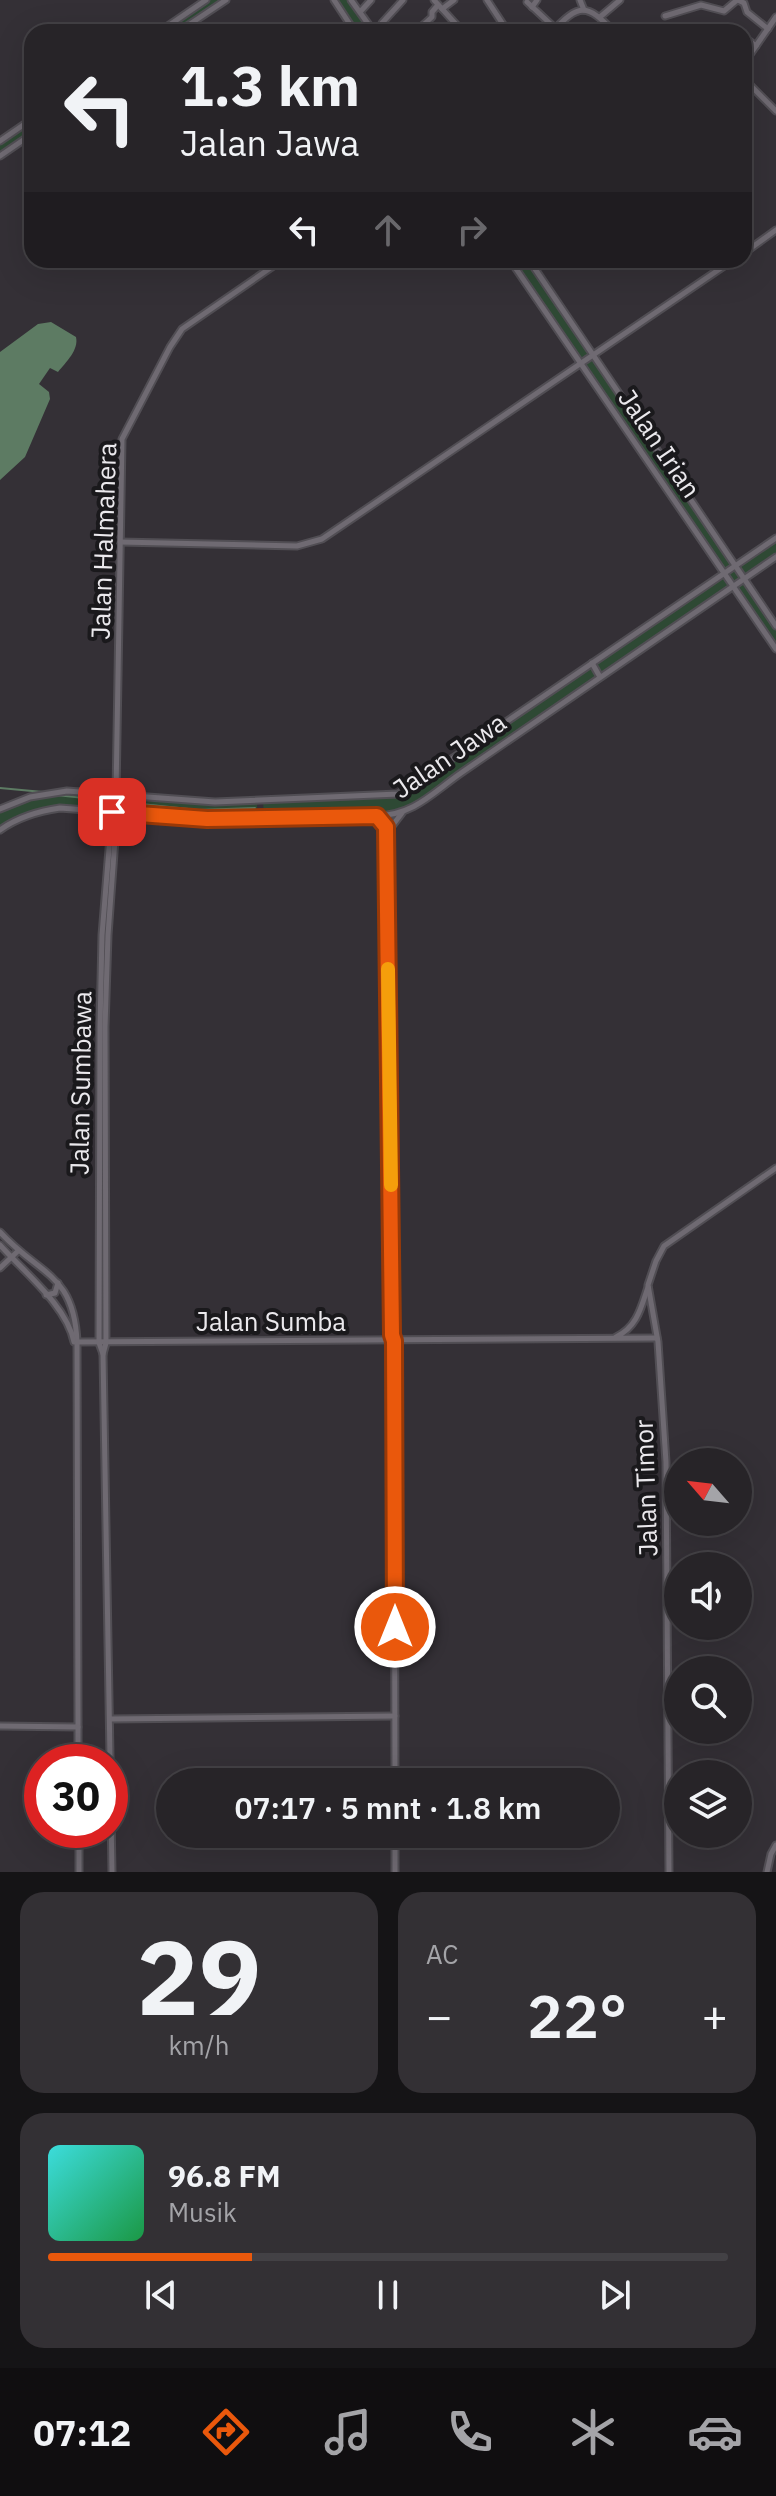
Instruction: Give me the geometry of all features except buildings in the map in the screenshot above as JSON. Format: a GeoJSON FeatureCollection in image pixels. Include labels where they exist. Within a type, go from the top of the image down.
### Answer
{"type":"FeatureCollection","features":[{"type":"Feature","properties":{"kind":"street"},"geometry":{"type":"LineString","coordinates":[[171,24],[206,0]]}},
{"type":"Feature","properties":{"kind":"street"},"geometry":{"type":"LineString","coordinates":[[190,24],[226,0]]}},
{"type":"Feature","properties":{"kind":"street"},"geometry":{"type":"LineString","coordinates":[[334,0],[350,24]]}},
{"type":"Feature","properties":{"kind":"street"},"geometry":{"type":"LineString","coordinates":[[351,0],[368,24]]}},
{"type":"Feature","properties":{"kind":"street"},"geometry":{"type":"LineString","coordinates":[[360,12],[371,0]]}},
{"type":"Feature","properties":{"kind":"street"},"geometry":{"type":"LineString","coordinates":[[382,23],[403,0]]}},
{"type":"Feature","properties":{"kind":"street"},"geometry":{"type":"LineString","coordinates":[[424,24],[438,5],[454,0]]}},
{"type":"Feature","properties":{"kind":"street"},"geometry":{"type":"LineString","coordinates":[[487,0],[503,24]]}},
{"type":"Feature","properties":{"kind":"street"},"geometry":{"type":"LineString","coordinates":[[537,0],[529,4],[548,24]]}},
{"type":"Feature","properties":{"kind":"street"},"geometry":{"type":"LineString","coordinates":[[580,0],[584,10]]}},
{"type":"Feature","properties":{"kind":"street"},"geometry":{"type":"LineString","coordinates":[[600,17],[620,0]]}},
{"type":"Feature","properties":{"kind":"street"},"geometry":{"type":"LineString","coordinates":[[665,16],[701,5],[724,11],[737,0],[744,3],[747,12],[768,29]]}},
{"type":"Feature","properties":{"kind":"street"},"geometry":{"type":"LineString","coordinates":[[438,5],[456,24]]}},
{"type":"Feature","properties":{"kind":"street"},"geometry":{"type":"LineString","coordinates":[[560,24],[571,13],[584,10],[600,17],[607,24]]}},
{"type":"Feature","properties":{"kind":"street"},"geometry":{"type":"LineString","coordinates":[[752,51],[776,17]]}},
{"type":"Feature","properties":{"kind":"street"},"geometry":{"type":"LineString","coordinates":[[752,43],[756,46]]}},
{"type":"Feature","properties":{"kind":"street"},"geometry":{"type":"LineString","coordinates":[[752,87],[776,111]]}},
{"type":"Feature","properties":{"kind":"street"},"geometry":{"type":"LineString","coordinates":[[0,141],[24,125]]}},
{"type":"Feature","properties":{"kind":"street"},"geometry":{"type":"LineString","coordinates":[[0,156],[24,140]]}},
{"type":"Feature","properties":{"kind":"street"},"geometry":{"type":"LineString","coordinates":[[752,247],[776,230]]}},
{"type":"Feature","properties":{"kind":"street","name":"Jalan Halmahera"},"geometry":{"type":"LineString","coordinates":[[116,794],[122,439],[182,329],[270,268]]}},
{"type":"Feature","properties":{"kind":"street","name":"Jalan Irian"},"geometry":{"type":"LineString","coordinates":[[516,268],[776,649]]}},
{"type":"Feature","properties":{"kind":"street","name":"Jalan Irian"},"geometry":{"type":"LineString","coordinates":[[534,268],[776,626]]}},
{"type":"Feature","properties":{"kind":"street"},"geometry":{"type":"LineString","coordinates":[[120,542],[232,546],[314,543],[721,268]]}},
{"type":"Feature","properties":{"kind":"street","name":"Jalan Jawa"},"geometry":{"type":"LineString","coordinates":[[0,809],[30,797],[54,792],[215,802],[398,794],[776,538]]}},
{"type":"Feature","properties":{"kind":"street","name":"Jalan Jawa"},"geometry":{"type":"LineString","coordinates":[[0,830],[19,819],[50,810],[74,808],[207,819],[377,816],[411,810],[776,557]]}},
{"type":"Feature","properties":{"kind":"street"},"geometry":{"type":"LineString","coordinates":[[592,663],[600,677]]}},
{"type":"Feature","properties":{"kind":"street","name":"Jalan Sumbawa"},"geometry":{"type":"LineString","coordinates":[[112,1872],[101,1108],[102,935],[115,812]]}},
{"type":"Feature","properties":{"kind":"street"},"geometry":{"type":"LineString","coordinates":[[395,1768],[396,1335],[389,848],[391,828],[402,813]]}},
{"type":"Feature","properties":{"kind":"street"},"geometry":{"type":"LineString","coordinates":[[377,816],[386,827],[389,848]]}},
{"type":"Feature","properties":{"kind":"street","name":"Jalan Timor"},"geometry":{"type":"LineString","coordinates":[[669,1872],[666,1485],[657,1338],[648,1285],[664,1246],[776,1168]]}},
{"type":"Feature","properties":{"kind":"street"},"geometry":{"type":"LineString","coordinates":[[0,1232],[18,1251],[58,1282],[75,1314],[78,1744]]}},
{"type":"Feature","properties":{"kind":"street"},"geometry":{"type":"LineString","coordinates":[[0,1245],[67,1321],[76,1350]]}},
{"type":"Feature","properties":{"kind":"street"},"geometry":{"type":"LineString","coordinates":[[0,1268],[18,1251]]}},
{"type":"Feature","properties":{"kind":"street"},"geometry":{"type":"LineString","coordinates":[[46,1295],[55,1293],[58,1282]]}},
{"type":"Feature","properties":{"kind":"street"},"geometry":{"type":"LineString","coordinates":[[615,1338],[632,1326],[648,1285]]}},
{"type":"Feature","properties":{"kind":"street","name":"Jalan Sumba"},"geometry":{"type":"LineString","coordinates":[[77,1342],[657,1338]]}},
{"type":"Feature","properties":{"kind":"street"},"geometry":{"type":"LineString","coordinates":[[110,1719],[395,1716]]}},
{"type":"Feature","properties":{"kind":"street"},"geometry":{"type":"LineString","coordinates":[[0,1726],[78,1727]]}},
{"type":"Feature","properties":{"kind":"street"},"geometry":{"type":"LineString","coordinates":[[767,1872],[776,1845]]}},
{"type":"Feature","properties":{"kind":"street"},"geometry":{"type":"LineString","coordinates":[[79,1848],[79,1872]]}},
{"type":"Feature","properties":{"kind":"street"},"geometry":{"type":"LineString","coordinates":[[395,1848],[395,1872]]}},
{"type":"Feature","properties":{"kind":"shaded area"},"geometry":{"type":"Polygon","coordinates":[[[206,0],[225,0],[190,24],[171,24],[206,0]]]}},
{"type":"Feature","properties":{"kind":"shaded area"},"geometry":{"type":"Polygon","coordinates":[[[334,0],[351,0],[368,24],[350,24],[334,0]]]}},
{"type":"Feature","properties":{"kind":"shaded area"},"geometry":{"type":"Polygon","coordinates":[[[24,124],[24,140],[0,156],[0,141],[24,124]]]}},
{"type":"Feature","properties":{"kind":"shaded area"},"geometry":{"type":"Polygon","coordinates":[[[515,268],[534,268],[735,566],[776,538],[776,557],[744,579],[776,626],[776,649],[734,587],[411,810],[395,815],[264,818],[263,800],[398,794],[724,573],[515,268]]]}},
{"type":"Feature","properties":{"kind":"shaded area"},"geometry":{"type":"Polygon","coordinates":[[[51,322],[76,337],[76,347],[58,372],[50,368],[39,384],[49,392],[50,399],[25,457],[0,480],[0,352],[38,324],[51,322]]]}},
{"type":"Feature","properties":{"kind":"shaded area"},"geometry":{"type":"Polygon","coordinates":[[[67,791],[215,802],[257,800],[257,818],[181,818],[74,808],[39,812],[0,830],[0,809],[22,799],[67,791]]]}},
{"type":"Feature","properties":{"kind":"waterway"},"geometry":{"type":"LineString","coordinates":[[0,788],[43,792]]}},
{"type":"Feature","properties":{"kind":"waterway"},"geometry":{"type":"LineString","coordinates":[[56,795],[198,810],[255,808]]}},
{"type":"Feature","properties":{"kind":"slow traffic"},"geometry":{"type":"LineString","coordinates":[[388,969],[391,1185]]}},
{"type":"Feature","properties":{"kind":"route"},"geometry":{"type":"LineString","coordinates":[[112,812],[207,819],[377,816],[386,827],[395,1627]]}}]}
